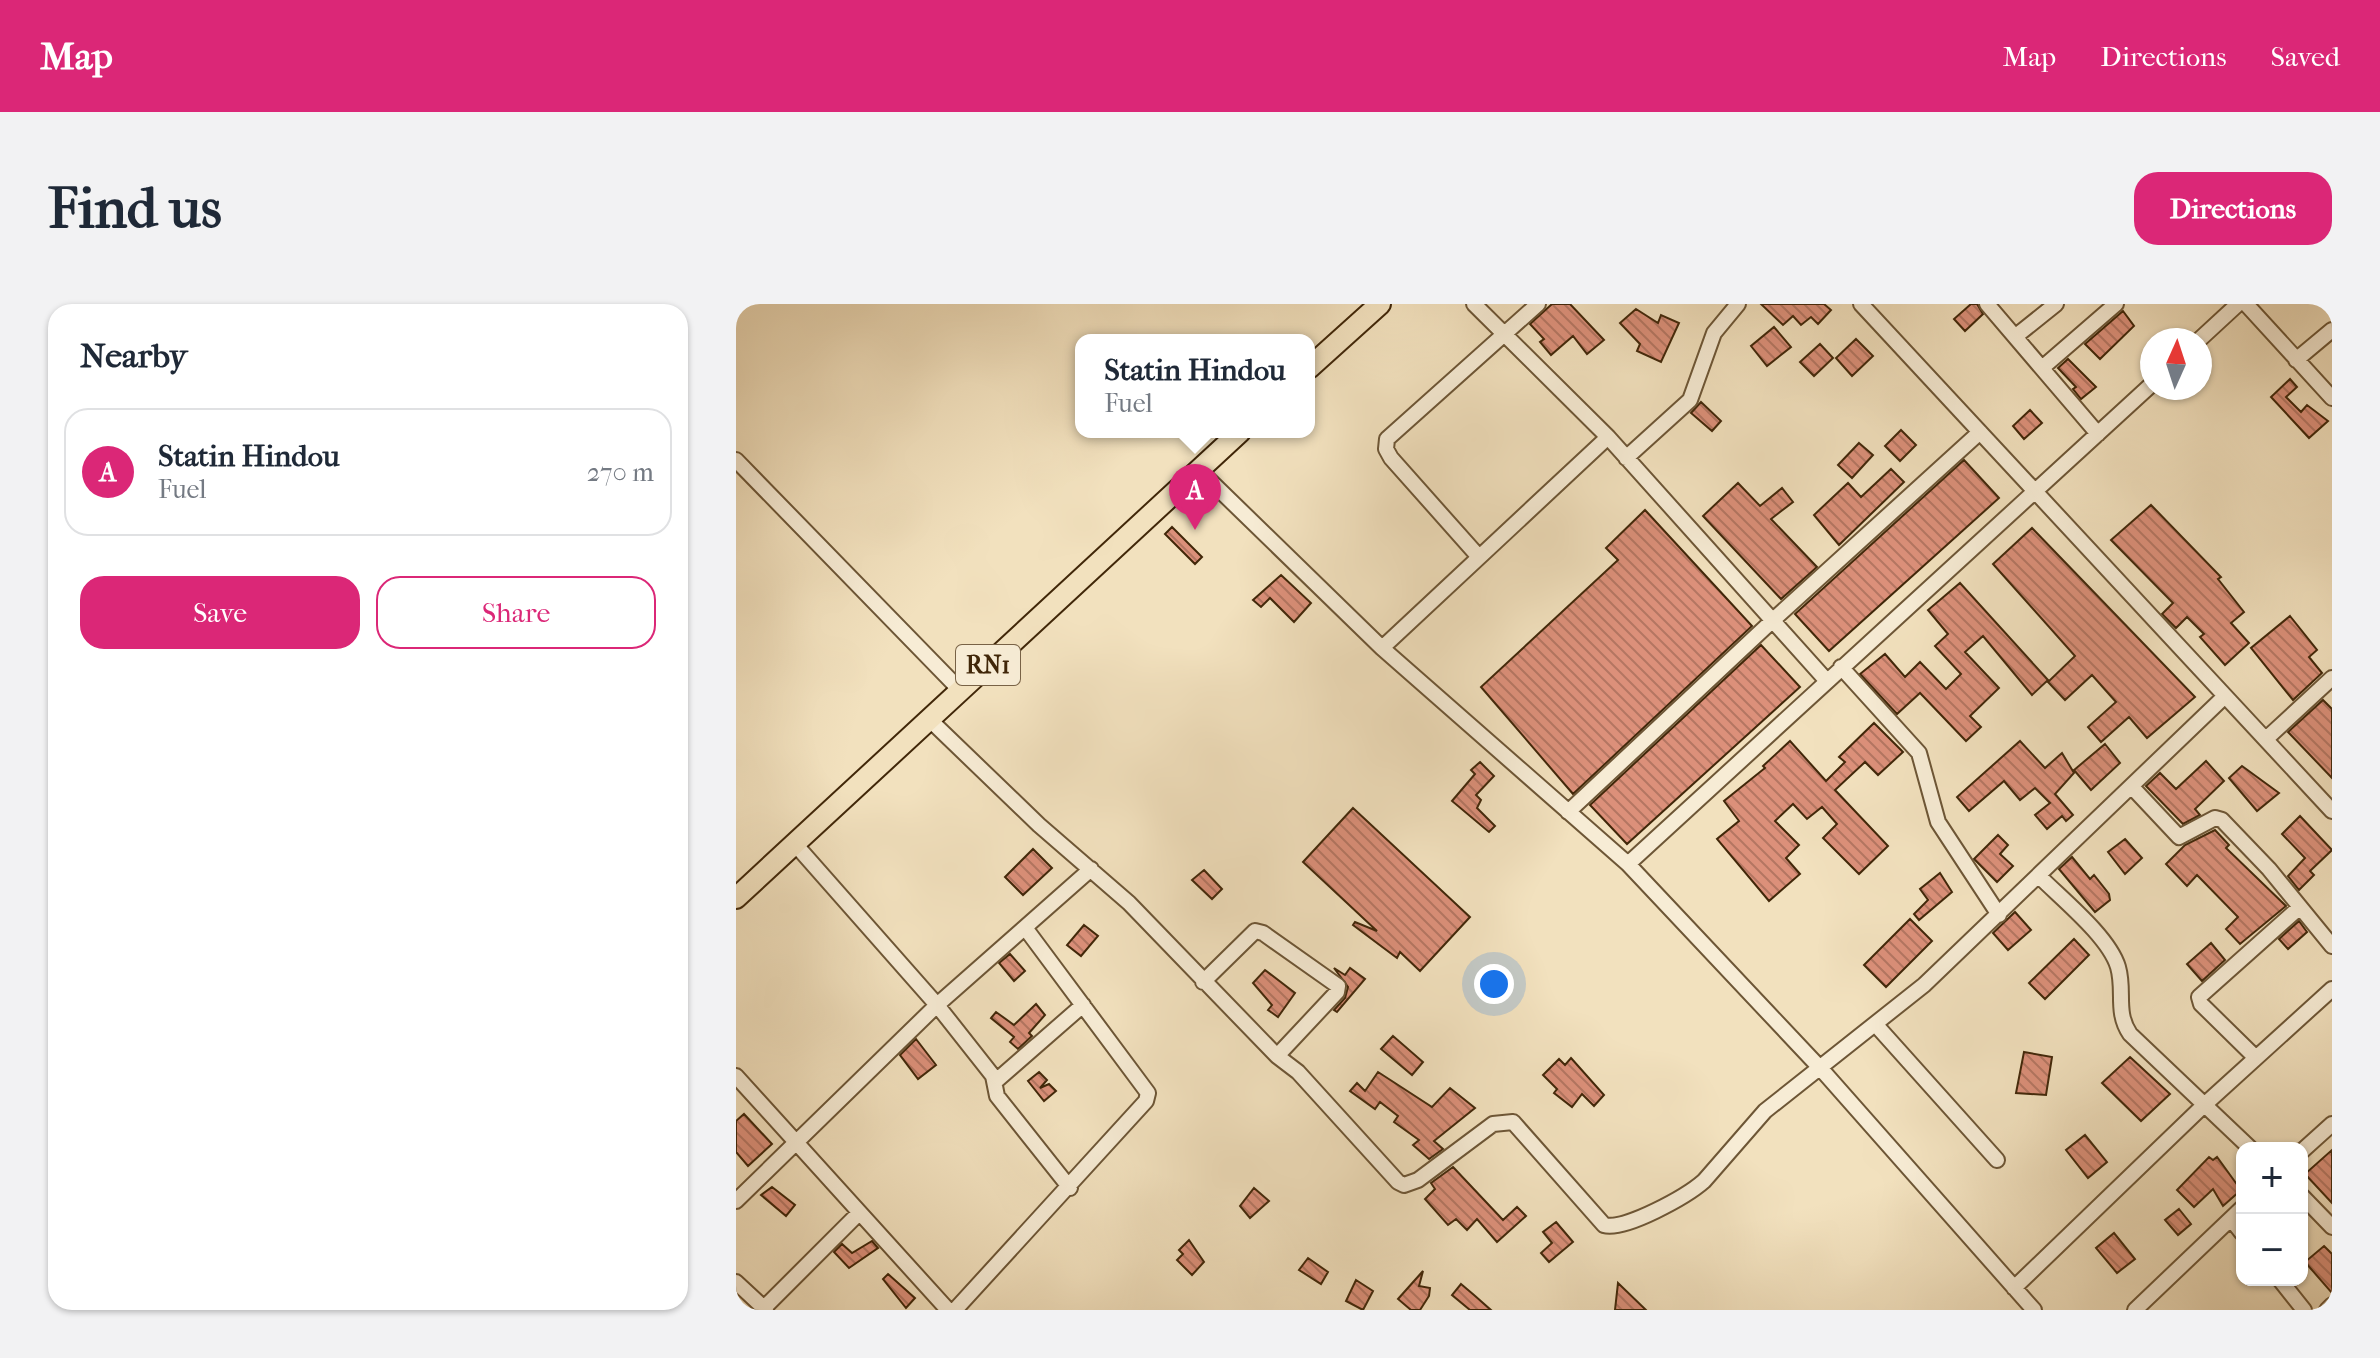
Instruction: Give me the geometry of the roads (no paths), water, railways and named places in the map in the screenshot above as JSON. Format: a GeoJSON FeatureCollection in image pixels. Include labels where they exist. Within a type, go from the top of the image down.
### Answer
{"type":"FeatureCollection","features":[{"type":"Feature","properties":{"kind":"highway"},"geometry":{"type":"LineString","coordinates":[[1315,363],[1380,304]]}},
{"type":"Feature","properties":{"kind":"highway","name":"RN1"},"geometry":{"type":"LineString","coordinates":[[736,898],[1234,438]]}},
{"type":"Feature","properties":{"kind":"street"},"geometry":{"type":"LineString","coordinates":[[1474,304],[1608,437],[1826,680]]}},
{"type":"Feature","properties":{"kind":"street"},"geometry":{"type":"LineString","coordinates":[[1479,557],[1386,449],[1387,439],[1538,304]]}},
{"type":"Feature","properties":{"kind":"street"},"geometry":{"type":"LineString","coordinates":[[1626,458],[1690,400],[1714,333],[1738,304]]}},
{"type":"Feature","properties":{"kind":"street"},"geometry":{"type":"LineString","coordinates":[[1861,304],[2332,811]]}},
{"type":"Feature","properties":{"kind":"street"},"geometry":{"type":"LineString","coordinates":[[1987,304],[2098,434]]}},
{"type":"Feature","properties":{"kind":"street"},"geometry":{"type":"LineString","coordinates":[[2016,336],[2056,304]]}},
{"type":"Feature","properties":{"kind":"street"},"geometry":{"type":"LineString","coordinates":[[2042,368],[2116,304]]}},
{"type":"Feature","properties":{"kind":"street"},"geometry":{"type":"LineString","coordinates":[[2246,304],[2332,398]]}},
{"type":"Feature","properties":{"kind":"street"},"geometry":{"type":"LineString","coordinates":[[2210,328],[2231,306]]}},
{"type":"Feature","properties":{"kind":"street"},"geometry":{"type":"LineString","coordinates":[[2296,360],[2332,330]]}},
{"type":"Feature","properties":{"kind":"street"},"geometry":{"type":"LineString","coordinates":[[1628,864],[1826,680],[2037,493],[2140,395]]}},
{"type":"Feature","properties":{"kind":"street"},"geometry":{"type":"LineString","coordinates":[[1568,812],[1980,432]]}},
{"type":"Feature","properties":{"kind":"street"},"geometry":{"type":"LineString","coordinates":[[1382,648],[1608,437]]}},
{"type":"Feature","properties":{"kind":"street"},"geometry":{"type":"LineString","coordinates":[[736,460],[961,691]]}},
{"type":"Feature","properties":{"kind":"street"},"geometry":{"type":"LineString","coordinates":[[1200,471],[1382,648],[1628,864],[1822,1070],[2034,1310]]}},
{"type":"Feature","properties":{"kind":"street"},"geometry":{"type":"LineString","coordinates":[[1841,667],[1919,753],[1938,822],[1999,915]]}},
{"type":"Feature","properties":{"kind":"street"},"geometry":{"type":"LineString","coordinates":[[2266,739],[2330,684]]}},
{"type":"Feature","properties":{"kind":"street"},"geometry":{"type":"LineString","coordinates":[[929,719],[1039,825],[1129,903],[1277,1056],[1298,1072],[1398,1182],[1404,1185],[1418,1180],[1493,1124],[1513,1122],[1604,1225],[1618,1227],[1692,1191],[1765,1111],[1822,1070],[1876,1025],[1999,915],[2225,696]]}},
{"type":"Feature","properties":{"kind":"street"},"geometry":{"type":"LineString","coordinates":[[2132,787],[2179,837],[2215,818],[2222,820],[2332,946]]}},
{"type":"Feature","properties":{"kind":"street"},"geometry":{"type":"LineString","coordinates":[[795,844],[937,1005],[996,1081],[997,1096],[1070,1188]]}},
{"type":"Feature","properties":{"kind":"street"},"geometry":{"type":"LineString","coordinates":[[736,1201],[937,1005],[1091,869]]}},
{"type":"Feature","properties":{"kind":"street"},"geometry":{"type":"LineString","coordinates":[[2040,877],[2088,925],[2117,962],[2120,1010],[2130,1034],[2202,1107],[2243,1142]]}},
{"type":"Feature","properties":{"kind":"street"},"geometry":{"type":"LineString","coordinates":[[2256,1058],[2201,1004],[2199,997],[2300,907]]}},
{"type":"Feature","properties":{"kind":"street"},"geometry":{"type":"LineString","coordinates":[[955,1310],[1070,1188],[1146,1101],[1148,1093],[1026,929]]}},
{"type":"Feature","properties":{"kind":"street"},"geometry":{"type":"LineString","coordinates":[[1203,982],[1255,931],[1263,933],[1338,986],[1337,992],[1277,1056]]}},
{"type":"Feature","properties":{"kind":"street"},"geometry":{"type":"LineString","coordinates":[[2014,1288],[2202,1107],[2332,989]]}},
{"type":"Feature","properties":{"kind":"street"},"geometry":{"type":"LineString","coordinates":[[996,1081],[1083,1005]]}},
{"type":"Feature","properties":{"kind":"street"},"geometry":{"type":"LineString","coordinates":[[1876,1025],[1997,1160]]}},
{"type":"Feature","properties":{"kind":"street"},"geometry":{"type":"LineString","coordinates":[[736,1076],[948,1310]]}},
{"type":"Feature","properties":{"kind":"street"},"geometry":{"type":"LineString","coordinates":[[2308,1146],[2332,1124]]}},
{"type":"Feature","properties":{"kind":"street"},"geometry":{"type":"LineString","coordinates":[[2308,1202],[2332,1227]]}},
{"type":"Feature","properties":{"kind":"street"},"geometry":{"type":"LineString","coordinates":[[736,1282],[765,1309],[859,1213]]}},
{"type":"Feature","properties":{"kind":"street"},"geometry":{"type":"LineString","coordinates":[[2140,1308],[2236,1214]]}},
{"type":"Feature","properties":{"kind":"street"},"geometry":{"type":"LineString","coordinates":[[2231,1219],[2236,1225]]}},
{"type":"Feature","properties":{"kind":"street"},"geometry":{"type":"LineString","coordinates":[[2285,1286],[2304,1310]]}},
{"type":"Feature","properties":{"kind":"street"},"geometry":{"type":"LineString","coordinates":[[2327,1310],[2332,1305]]}},
{"type":"Feature","properties":{"kind":"place","name":"Statin Hindou"},"geometry":{"type":"Point","coordinates":[1195,530]}}]}
